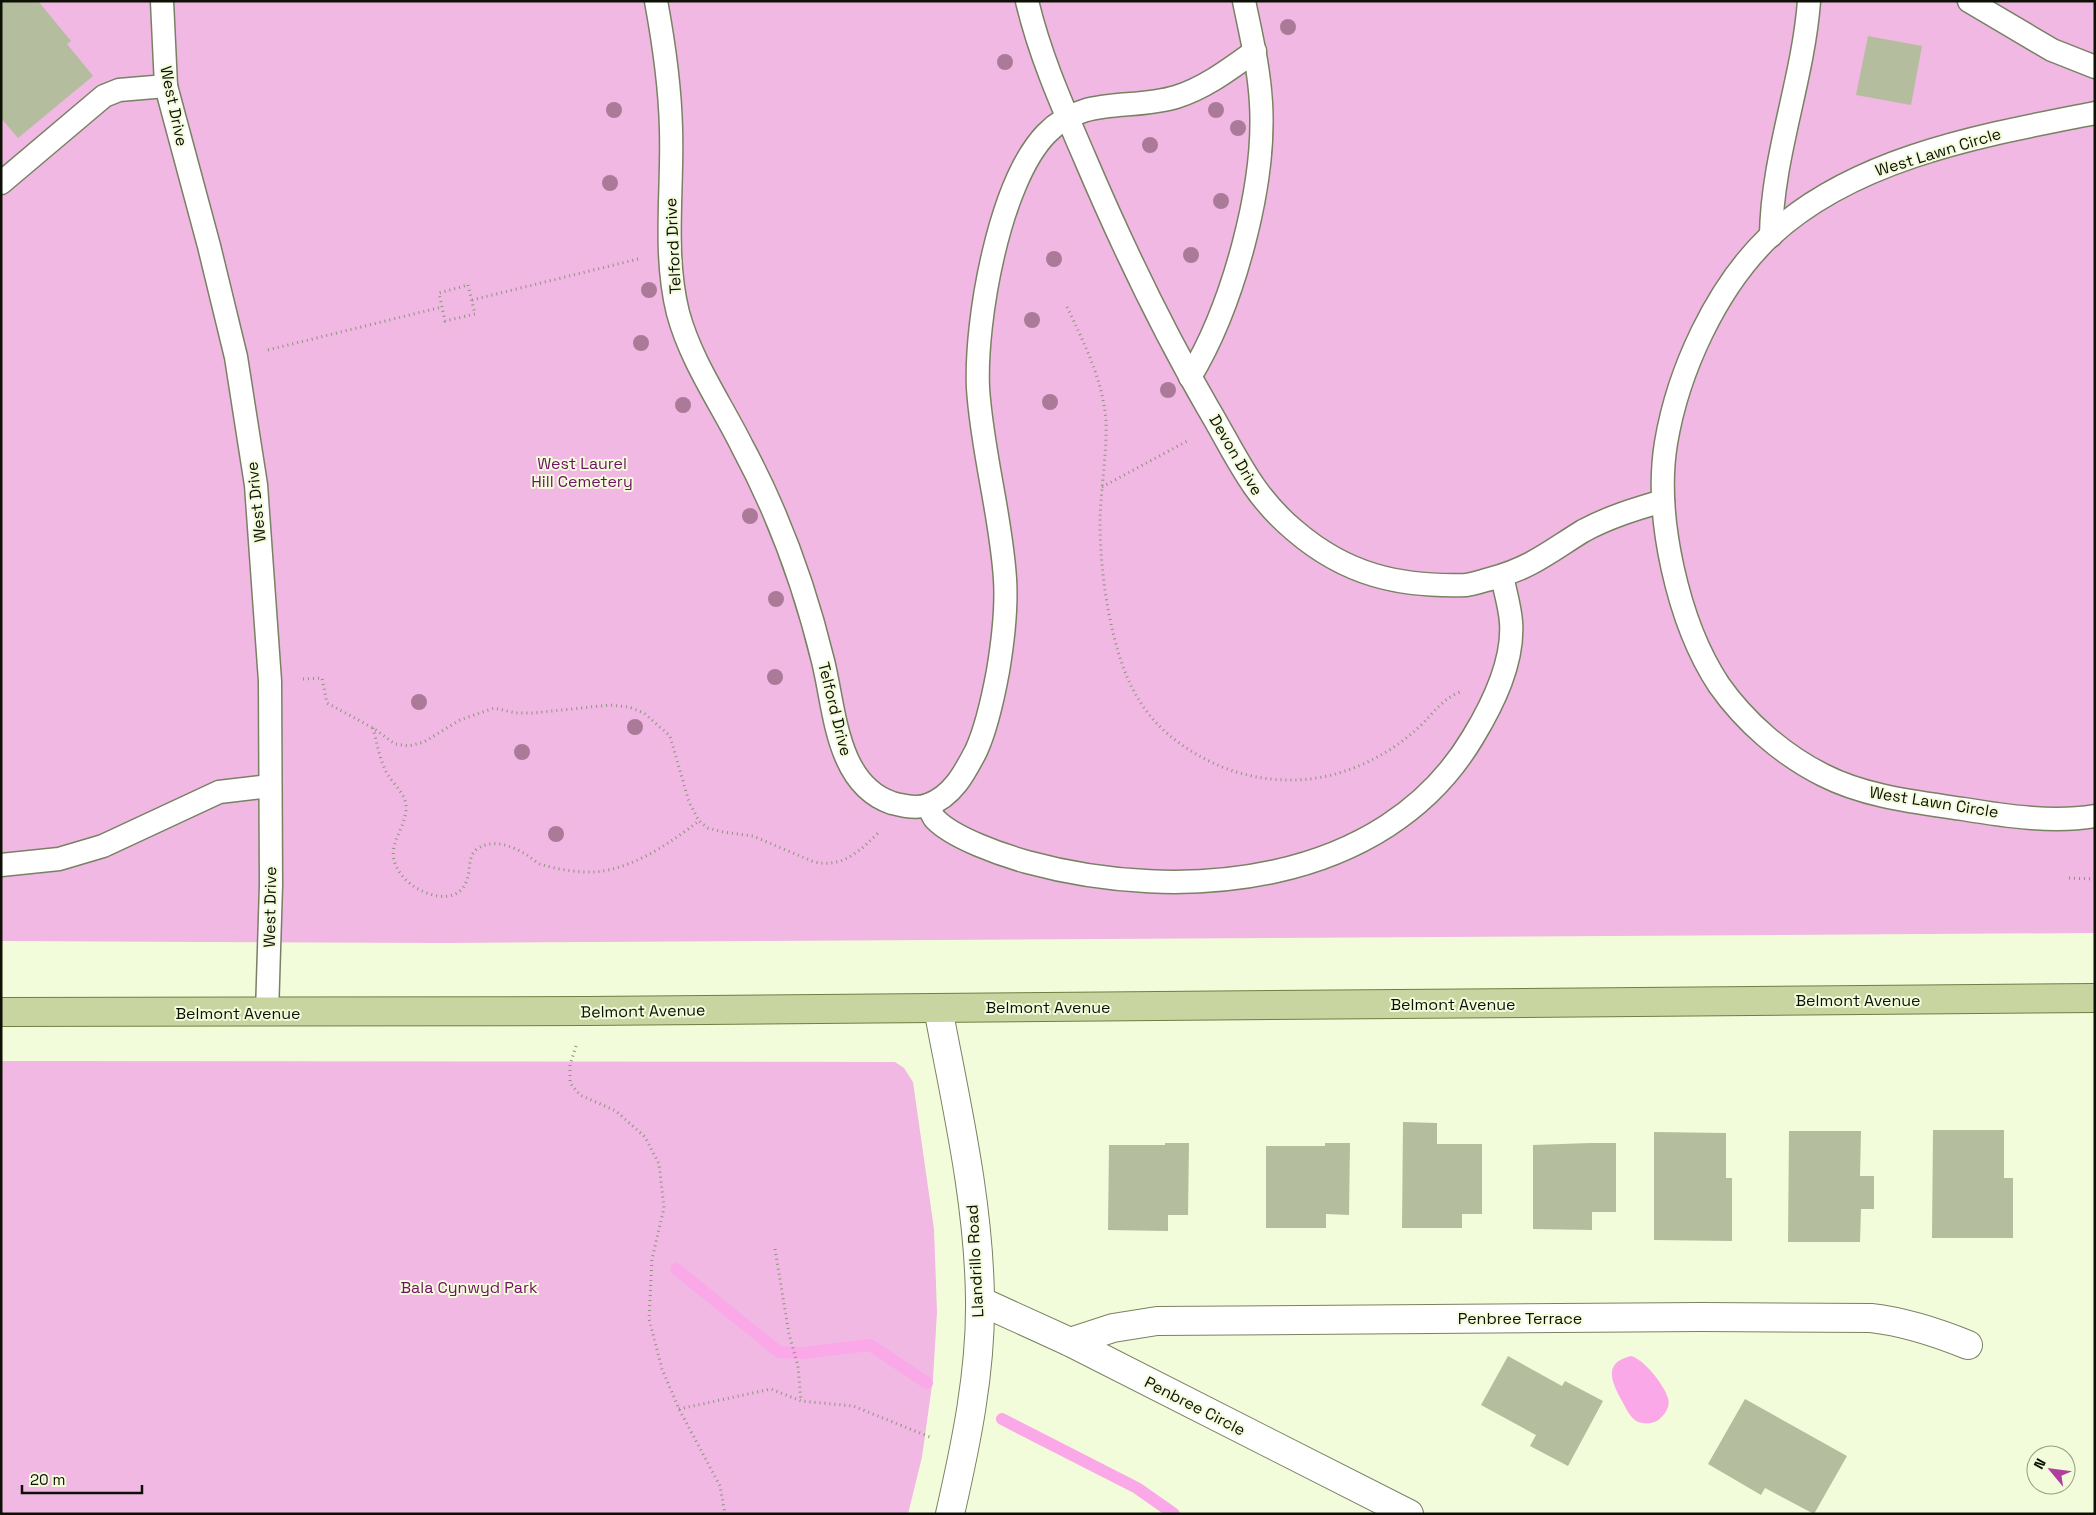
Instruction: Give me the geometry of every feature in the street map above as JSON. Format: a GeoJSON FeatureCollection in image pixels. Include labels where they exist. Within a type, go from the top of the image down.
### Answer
{"type":"FeatureCollection","features":[{"type":"Feature","properties":{"kind":"main road","name":"Belmont Avenue"},"geometry":{"type":"LineString","coordinates":[[1,1012],[268,1013],[2095,998]]}},
{"type":"Feature","properties":{"kind":"street","name":"Llandrillo Road"},"geometry":{"type":"LineString","coordinates":[[938,1008],[965,1146],[975,1222],[980,1300],[976,1380],[967,1438],[950,1514]]}},
{"type":"Feature","properties":{"kind":"street","name":"Penbree Circle"},"geometry":{"type":"LineString","coordinates":[[980,1300],[1070,1342],[1409,1514]]}},
{"type":"Feature","properties":{"kind":"street","name":"Penbree Terrace"},"geometry":{"type":"LineString","coordinates":[[1070,1342],[1113,1328],[1157,1321],[1710,1317],[1881,1319],[1899,1321],[1931,1330],[1968,1345]]}},
{"type":"Feature","properties":{"kind":"lane","name":"West Drive"},"geometry":{"type":"LineString","coordinates":[[162,1],[166,86],[209,246],[236,357],[256,486],[270,681],[271,885],[268,1013]]}},
{"type":"Feature","properties":{"kind":"lane","name":"Telford Drive"},"geometry":{"type":"LineString","coordinates":[[656,1],[666,58],[671,130],[670,251],[677,310],[687,341],[767,496],[792,560],[815,630],[844,749],[853,772],[864,787],[882,799],[899,805],[928,805]]}},
{"type":"Feature","properties":{"kind":"lane","name":"Devon Drive"},"geometry":{"type":"LineString","coordinates":[[1027,1],[1044,64],[1130,262],[1238,464],[1263,501],[1294,531],[1326,554],[1358,571],[1387,580],[1425,585],[1470,585],[1529,566],[1582,532],[1618,514],[1663,501]]}},
{"type":"Feature","properties":{"kind":"lane"},"geometry":{"type":"LineString","coordinates":[[1190,377],[1207,348],[1222,312],[1237,267],[1251,210],[1260,153],[1262,104],[1255,52],[1244,1]]}},
{"type":"Feature","properties":{"kind":"lane"},"geometry":{"type":"LineString","coordinates":[[1771,236],[1774,180],[1797,80],[1809,1]]}},
{"type":"Feature","properties":{"kind":"lane"},"geometry":{"type":"LineString","coordinates":[[1968,1],[2052,50],[2095,67]]}},
{"type":"Feature","properties":{"kind":"lane"},"geometry":{"type":"LineString","coordinates":[[1255,52],[1213,80],[1176,97],[1140,103],[1093,107],[1067,117],[1047,133],[1030,154],[1020,172],[1003,215],[979,331],[978,386],[983,436],[1002,546],[1006,585],[1004,632],[995,686],[982,738],[964,774],[948,793],[928,805],[934,818],[981,846],[1052,868],[1087,875],[1169,882],[1230,879],[1286,868],[1353,846],[1384,830],[1414,807],[1438,785],[1463,754],[1484,718],[1498,688],[1508,659],[1511,624],[1502,576]]}},
{"type":"Feature","properties":{"kind":"lane"},"geometry":{"type":"LineString","coordinates":[[1,183],[104,96],[119,90],[166,86]]}},
{"type":"Feature","properties":{"kind":"lane","name":"West Lawn Circle"},"geometry":{"type":"LineString","coordinates":[[2095,113],[1983,137],[1928,152],[1870,173],[1815,202],[1771,236],[1742,267],[1718,304],[1692,357],[1675,403],[1666,445],[1663,501],[1669,556],[1699,647],[1718,683],[1738,709],[1761,732],[1793,757],[1823,775],[1859,790],[1899,799],[1981,812],[2047,818],[2095,816]]}},
{"type":"Feature","properties":{"kind":"lane"},"geometry":{"type":"LineString","coordinates":[[1,865],[59,859],[102,846],[219,792],[270,786]]}},
{"type":"Feature","properties":{"kind":"path"},"geometry":{"type":"LineString","coordinates":[[472,300],[670,251]]}},
{"type":"Feature","properties":{"kind":"path"},"geometry":{"type":"LineString","coordinates":[[468,285],[472,300],[475,314],[445,321],[439,293],[468,285]]}},
{"type":"Feature","properties":{"kind":"path"},"geometry":{"type":"LineString","coordinates":[[236,357],[442,307]]}},
{"type":"Feature","properties":{"kind":"path"},"geometry":{"type":"LineString","coordinates":[[1066,307],[1093,363],[1106,421],[1101,541],[1106,596],[1123,671],[1134,694],[1151,717],[1190,752],[1243,776],[1269,779],[1318,778],[1365,763],[1399,743],[1419,727],[1447,698],[1474,688],[1498,688]]}},
{"type":"Feature","properties":{"kind":"path"},"geometry":{"type":"LineString","coordinates":[[1102,488],[1218,424]]}},
{"type":"Feature","properties":{"kind":"path"},"geometry":{"type":"LineString","coordinates":[[270,681],[322,678],[327,704],[373,728],[396,744],[409,746],[424,742],[460,720],[494,708],[516,713],[533,713],[610,705],[629,707],[644,713],[670,736],[689,802],[699,821],[708,828],[754,836],[814,862],[823,864],[844,861],[853,856],[890,821],[899,805]]}},
{"type":"Feature","properties":{"kind":"path"},"geometry":{"type":"LineString","coordinates":[[373,728],[387,774],[405,797],[406,811],[394,843],[396,866],[404,878],[415,887],[437,898],[450,896],[460,890],[467,882],[470,858],[476,850],[487,845],[498,844],[514,848],[540,865],[567,870],[602,871],[636,860],[665,846],[699,821]]}},
{"type":"Feature","properties":{"kind":"path"},"geometry":{"type":"LineString","coordinates":[[2069,878],[2095,879]]}},
{"type":"Feature","properties":{"kind":"path"},"geometry":{"type":"LineString","coordinates":[[576,1044],[570,1065],[570,1083],[580,1095],[616,1111],[645,1137],[659,1164],[664,1208],[652,1259],[649,1319],[662,1369],[679,1409],[720,1486],[725,1514]]}},
{"type":"Feature","properties":{"kind":"path"},"geometry":{"type":"LineString","coordinates":[[775,1249],[789,1334],[798,1366],[801,1401]]}},
{"type":"Feature","properties":{"kind":"path"},"geometry":{"type":"LineString","coordinates":[[679,1409],[771,1389],[801,1401],[853,1406],[935,1439]]}},
{"type":"Feature","properties":{"kind":"green space","name":"West Laurel Hill Cemetery"},"geometry":{"type":"Polygon","coordinates":[[[1,1],[2095,1],[2095,933],[445,943],[1,941],[1,1]]]}},
{"type":"Feature","properties":{"kind":"green space","name":"Bala Cynwyd Park"},"geometry":{"type":"Polygon","coordinates":[[[1,1061],[895,1062],[904,1068],[913,1082],[934,1229],[937,1312],[933,1378],[922,1457],[908,1514],[1,1514],[1,1061]]]}},
{"type":"Feature","properties":{"kind":"shaded area"},"geometry":{"type":"Polygon","coordinates":[[[1631,1356],[1642,1362],[1653,1373],[1668,1398],[1669,1405],[1666,1411],[1655,1422],[1645,1423],[1635,1420],[1630,1415],[1615,1387],[1612,1374],[1613,1368],[1622,1359],[1631,1356]]]}},
{"type":"Feature","properties":{"kind":"building"},"geometry":{"type":"Polygon","coordinates":[[[1,1],[38,1],[71,41],[67,44],[93,76],[18,138],[1,118],[1,1]]]}},
{"type":"Feature","properties":{"kind":"building"},"geometry":{"type":"Polygon","coordinates":[[[1868,36],[1922,46],[1911,105],[1856,95],[1868,36]]]}},
{"type":"Feature","properties":{"kind":"building"},"geometry":{"type":"Polygon","coordinates":[[[1403,1122],[1437,1123],[1437,1144],[1482,1144],[1482,1214],[1462,1214],[1462,1228],[1402,1228],[1403,1122]]]}},
{"type":"Feature","properties":{"kind":"building"},"geometry":{"type":"Polygon","coordinates":[[[1933,1130],[2004,1130],[2004,1178],[2013,1178],[2013,1238],[1932,1238],[1933,1130]]]}},
{"type":"Feature","properties":{"kind":"building"},"geometry":{"type":"Polygon","coordinates":[[[1789,1131],[1861,1131],[1860,1176],[1874,1176],[1874,1209],[1861,1209],[1860,1242],[1788,1242],[1789,1131]]]}},
{"type":"Feature","properties":{"kind":"building"},"geometry":{"type":"Polygon","coordinates":[[[1654,1132],[1726,1133],[1726,1178],[1732,1178],[1732,1241],[1654,1240],[1654,1132]]]}},
{"type":"Feature","properties":{"kind":"building"},"geometry":{"type":"Polygon","coordinates":[[[1165,1143],[1189,1143],[1188,1215],[1168,1215],[1168,1231],[1108,1230],[1109,1145],[1165,1145],[1165,1143]]]}},
{"type":"Feature","properties":{"kind":"building"},"geometry":{"type":"Polygon","coordinates":[[[1325,1143],[1350,1143],[1349,1215],[1326,1214],[1326,1228],[1266,1228],[1266,1146],[1325,1146],[1325,1143]]]}},
{"type":"Feature","properties":{"kind":"building"},"geometry":{"type":"Polygon","coordinates":[[[1616,1143],[1616,1212],[1592,1212],[1592,1230],[1533,1229],[1533,1145],[1616,1143]]]}},
{"type":"Feature","properties":{"kind":"building"},"geometry":{"type":"Polygon","coordinates":[[[1508,1356],[1562,1386],[1565,1381],[1603,1401],[1568,1466],[1530,1446],[1536,1435],[1481,1405],[1508,1356]]]}},
{"type":"Feature","properties":{"kind":"building"},"geometry":{"type":"Polygon","coordinates":[[[1745,1399],[1847,1456],[1814,1514],[1765,1488],[1761,1495],[1708,1464],[1745,1399]]]}},
{"type":"Feature","properties":{"kind":"waterway"},"geometry":{"type":"LineString","coordinates":[[676,1269],[779,1352],[803,1353],[870,1345],[927,1383]]}},
{"type":"Feature","properties":{"kind":"waterway"},"geometry":{"type":"LineString","coordinates":[[1002,1419],[1137,1488],[1174,1514]]}}]}
